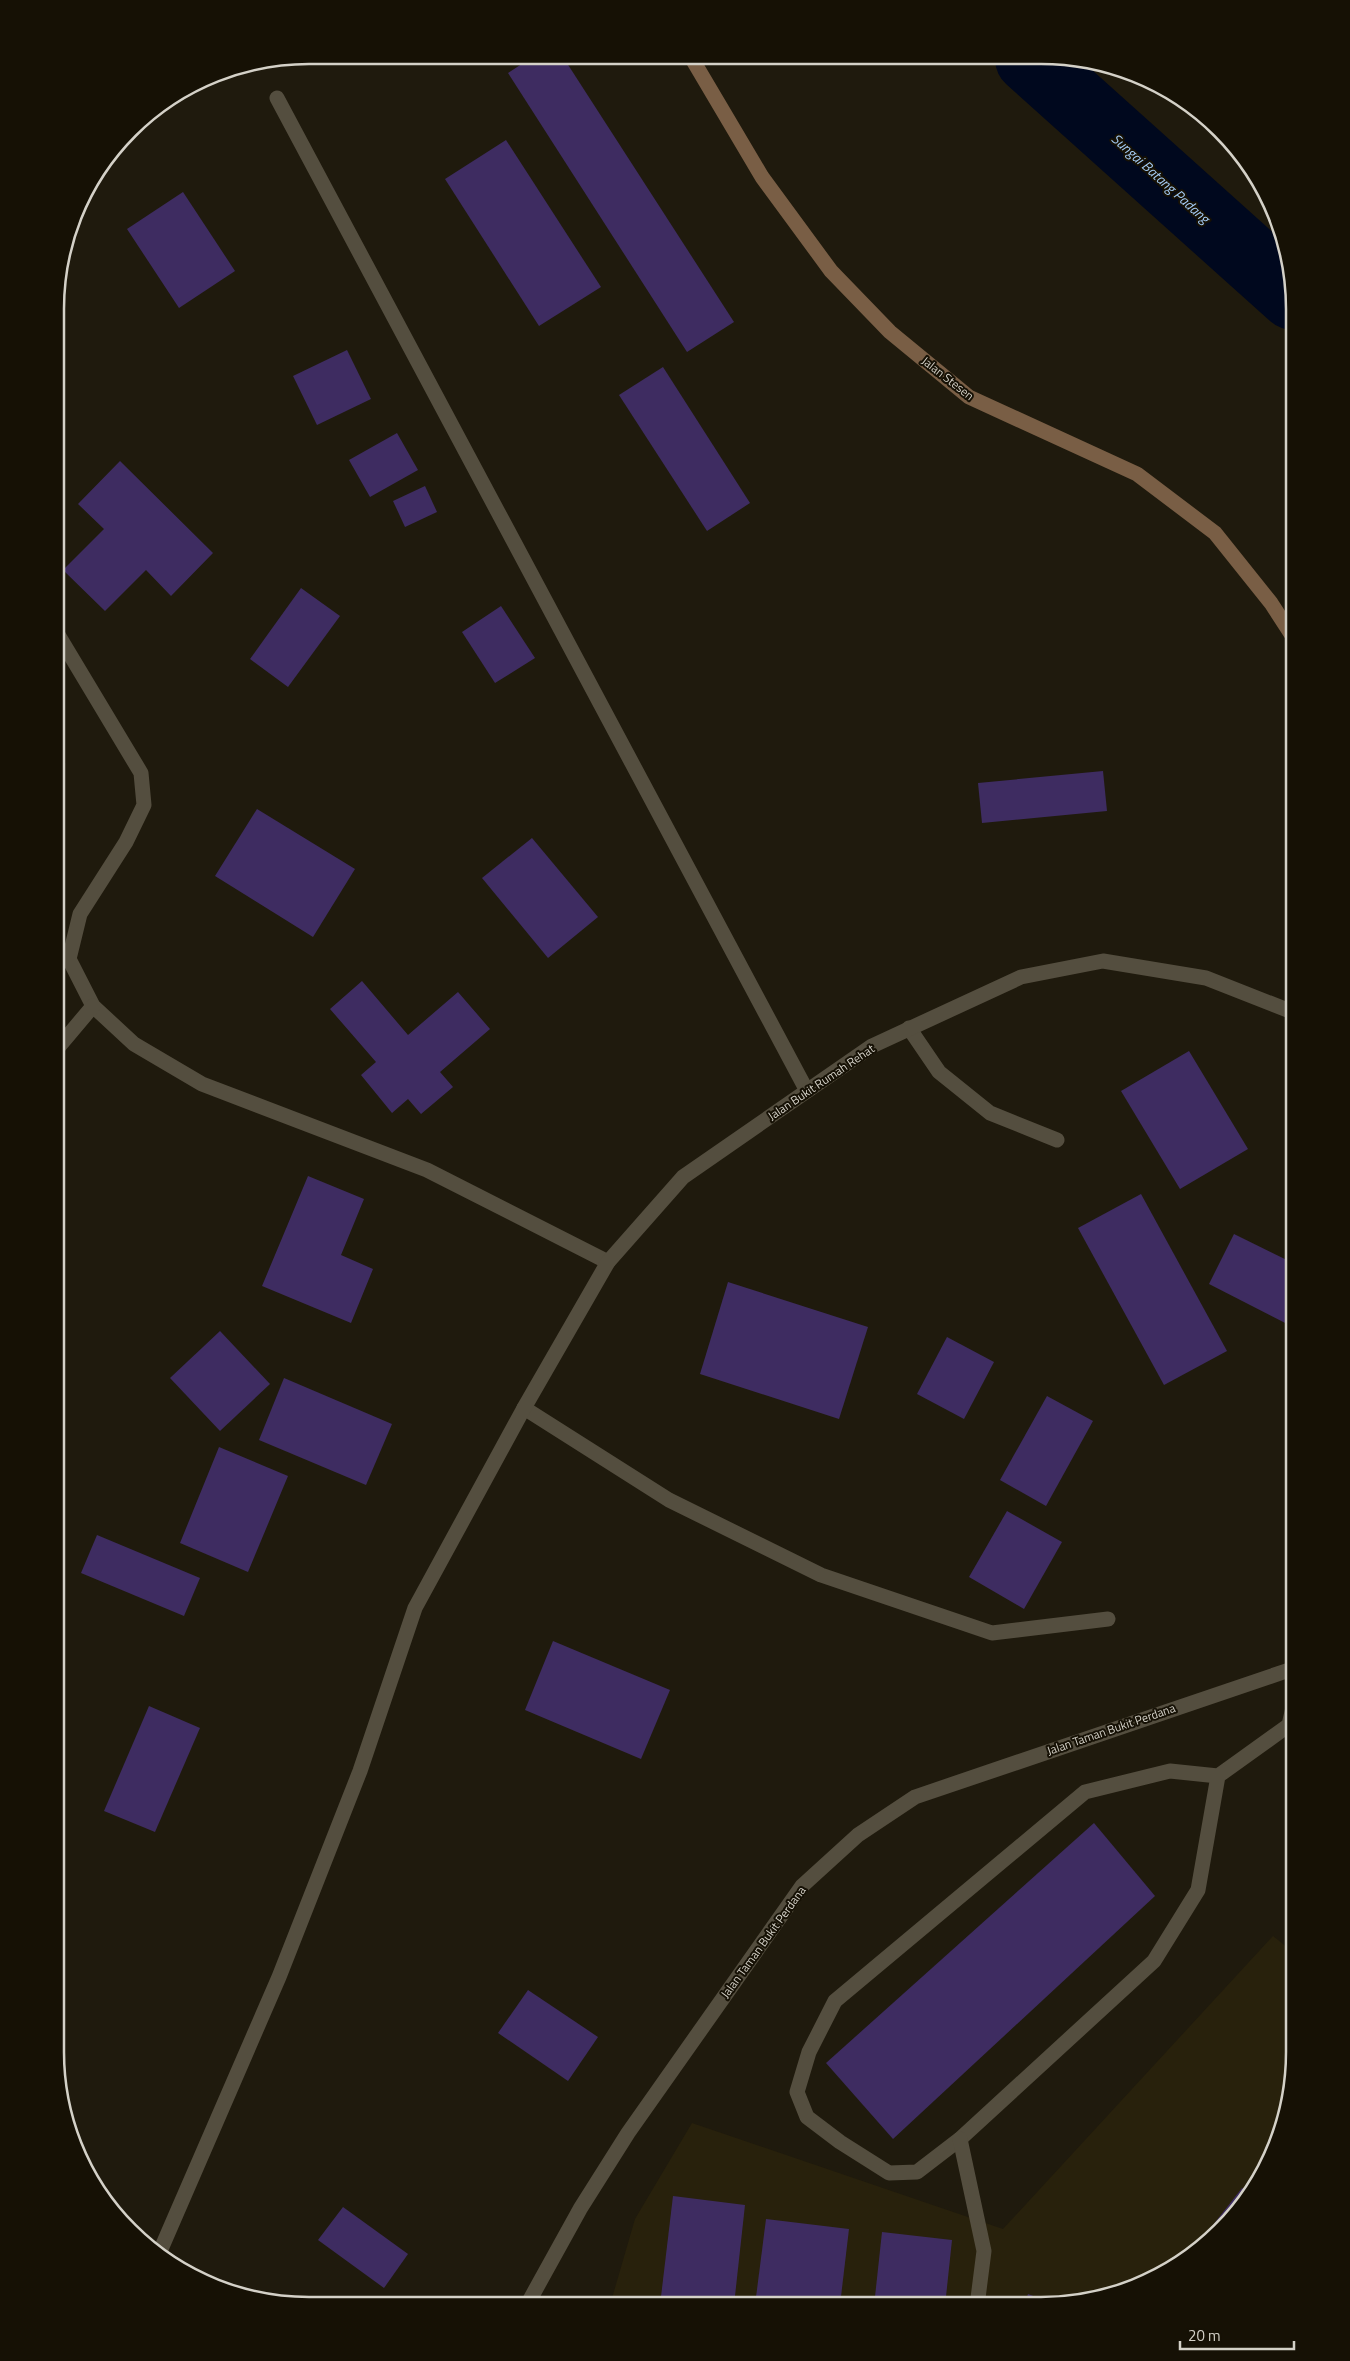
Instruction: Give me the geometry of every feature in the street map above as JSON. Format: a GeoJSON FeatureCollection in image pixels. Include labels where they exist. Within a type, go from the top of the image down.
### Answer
{"type":"FeatureCollection","features":[{"type":"Feature","properties":{"kind":"main road","name":"Jalan Stesen"},"geometry":{"type":"LineString","coordinates":[[695,64],[762,177],[831,271],[890,332],[969,397],[1137,474],[1215,534],[1271,602],[1286,626]]}},
{"type":"Feature","properties":{"kind":"street"},"geometry":{"type":"LineString","coordinates":[[277,98],[807,1091]]}},
{"type":"Feature","properties":{"kind":"street"},"geometry":{"type":"LineString","coordinates":[[64,644],[141,773],[144,805],[126,842],[80,914],[69,959],[93,1006],[134,1044],[202,1084],[426,1170],[608,1262]]}},
{"type":"Feature","properties":{"kind":"street","name":"Jalan Bukit Rumah Rehat"},"geometry":{"type":"LineString","coordinates":[[161,2249],[279,1977],[360,1771],[415,1608],[524,1408],[608,1262],[682,1177],[872,1046],[1021,977],[1103,961],[1206,978],[1286,1010]]}},
{"type":"Feature","properties":{"kind":"street"},"geometry":{"type":"LineString","coordinates":[[64,1040],[93,1006]]}},
{"type":"Feature","properties":{"kind":"street"},"geometry":{"type":"LineString","coordinates":[[909,1028],[939,1072],[990,1114],[1057,1140]]}},
{"type":"Feature","properties":{"kind":"street"},"geometry":{"type":"LineString","coordinates":[[524,1408],[670,1500],[821,1575],[992,1632],[1108,1619]]}},
{"type":"Feature","properties":{"kind":"street","name":"Jalan Taman Bukit Perdana"},"geometry":{"type":"LineString","coordinates":[[531,2297],[580,2209],[639,2117],[802,1886],[858,1835],[915,1797],[1286,1671]]}},
{"type":"Feature","properties":{"kind":"street"},"geometry":{"type":"LineString","coordinates":[[1218,1776],[1198,1890],[1154,1961],[960,2139],[917,2172],[889,2173],[840,2142],[807,2117],[797,2092],[809,2052],[836,2001],[1085,1792],[1170,1771],[1218,1776],[1286,1727]]}},
{"type":"Feature","properties":{"kind":"street"},"geometry":{"type":"LineString","coordinates":[[960,2139],[984,2251],[978,2297]]}},
{"type":"Feature","properties":{"kind":"shaded area"},"geometry":{"type":"Polygon","coordinates":[[[1273,1936],[1286,1947],[1286,2069],[1282,2100],[1268,2146],[1245,2189],[1215,2226],[1191,2247],[1150,2272],[1105,2289],[1058,2297],[612,2297],[635,2219],[692,2123],[1003,2229],[1273,1936]]]}},
{"type":"Feature","properties":{"kind":"building"},"geometry":{"type":"Polygon","coordinates":[[[522,64],[568,64],[734,322],[687,352],[508,73],[522,64]]]}},
{"type":"Feature","properties":{"kind":"building"},"geometry":{"type":"Polygon","coordinates":[[[506,140],[601,287],[539,326],[445,179],[506,140]]]}},
{"type":"Feature","properties":{"kind":"building"},"geometry":{"type":"Polygon","coordinates":[[[183,192],[235,271],[179,308],[127,229],[183,192]]]}},
{"type":"Feature","properties":{"kind":"building"},"geometry":{"type":"Polygon","coordinates":[[[347,350],[371,399],[317,425],[293,376],[347,350]]]}},
{"type":"Feature","properties":{"kind":"building"},"geometry":{"type":"Polygon","coordinates":[[[663,367],[750,503],[707,531],[619,395],[663,367]]]}},
{"type":"Feature","properties":{"kind":"building"},"geometry":{"type":"Polygon","coordinates":[[[397,433],[418,470],[370,497],[349,460],[397,433]]]}},
{"type":"Feature","properties":{"kind":"building"},"geometry":{"type":"Polygon","coordinates":[[[120,461],[213,553],[171,596],[146,570],[105,611],[64,571],[104,529],[78,504],[120,461]]]}},
{"type":"Feature","properties":{"kind":"building"},"geometry":{"type":"Polygon","coordinates":[[[425,486],[437,512],[405,527],[393,501],[425,486]]]}},
{"type":"Feature","properties":{"kind":"building"},"geometry":{"type":"Polygon","coordinates":[[[301,588],[340,616],[288,687],[250,659],[301,588]]]}},
{"type":"Feature","properties":{"kind":"building"},"geometry":{"type":"Polygon","coordinates":[[[501,606],[535,658],[495,683],[462,632],[501,606]]]}},
{"type":"Feature","properties":{"kind":"building"},"geometry":{"type":"Polygon","coordinates":[[[1103,771],[1107,811],[982,823],[978,783],[1103,771]]]}},
{"type":"Feature","properties":{"kind":"building"},"geometry":{"type":"Polygon","coordinates":[[[257,809],[355,869],[313,937],[215,876],[257,809]]]}},
{"type":"Feature","properties":{"kind":"building"},"geometry":{"type":"Polygon","coordinates":[[[532,838],[598,917],[548,958],[482,878],[532,838]]]}},
{"type":"Feature","properties":{"kind":"building"},"geometry":{"type":"Polygon","coordinates":[[[362,981],[408,1035],[458,992],[490,1029],[440,1072],[453,1087],[421,1114],[408,1099],[392,1113],[361,1075],[376,1062],[330,1009],[362,981]]]}},
{"type":"Feature","properties":{"kind":"building"},"geometry":{"type":"Polygon","coordinates":[[[1189,1051],[1248,1149],[1180,1189],[1121,1091],[1189,1051]]]}},
{"type":"Feature","properties":{"kind":"building"},"geometry":{"type":"Polygon","coordinates":[[[308,1176],[364,1199],[341,1255],[373,1269],[351,1323],[262,1286],[308,1176]]]}},
{"type":"Feature","properties":{"kind":"building"},"geometry":{"type":"Polygon","coordinates":[[[1141,1194],[1227,1351],[1164,1385],[1078,1228],[1141,1194]]]}},
{"type":"Feature","properties":{"kind":"building"},"geometry":{"type":"Polygon","coordinates":[[[1234,1234],[1286,1260],[1286,1323],[1209,1284],[1234,1234]]]}},
{"type":"Feature","properties":{"kind":"building"},"geometry":{"type":"Polygon","coordinates":[[[728,1282],[868,1327],[839,1419],[700,1374],[728,1282]]]}},
{"type":"Feature","properties":{"kind":"building"},"geometry":{"type":"Polygon","coordinates":[[[220,1331],[270,1384],[220,1431],[170,1378],[220,1331]]]}},
{"type":"Feature","properties":{"kind":"building"},"geometry":{"type":"Polygon","coordinates":[[[947,1337],[994,1362],[964,1419],[917,1394],[947,1337]]]}},
{"type":"Feature","properties":{"kind":"building"},"geometry":{"type":"Polygon","coordinates":[[[284,1378],[392,1424],[366,1485],[259,1440],[284,1378]]]}},
{"type":"Feature","properties":{"kind":"building"},"geometry":{"type":"Polygon","coordinates":[[[1047,1396],[1093,1421],[1046,1506],[1000,1480],[1047,1396]]]}},
{"type":"Feature","properties":{"kind":"building"},"geometry":{"type":"Polygon","coordinates":[[[219,1447],[288,1476],[248,1572],[180,1543],[219,1447]]]}},
{"type":"Feature","properties":{"kind":"building"},"geometry":{"type":"Polygon","coordinates":[[[1007,1511],[1062,1542],[1024,1609],[969,1577],[1007,1511]]]}},
{"type":"Feature","properties":{"kind":"building"},"geometry":{"type":"Polygon","coordinates":[[[97,1535],[200,1578],[184,1616],[81,1573],[97,1535]]]}},
{"type":"Feature","properties":{"kind":"building"},"geometry":{"type":"Polygon","coordinates":[[[553,1641],[670,1690],[641,1759],[525,1710],[553,1641]]]}},
{"type":"Feature","properties":{"kind":"building"},"geometry":{"type":"Polygon","coordinates":[[[149,1706],[200,1728],[155,1832],[104,1811],[149,1706]]]}},
{"type":"Feature","properties":{"kind":"building"},"geometry":{"type":"Polygon","coordinates":[[[1094,1823],[1155,1896],[893,2139],[826,2063],[1094,1823]]]}},
{"type":"Feature","properties":{"kind":"building"},"geometry":{"type":"Polygon","coordinates":[[[528,1990],[598,2037],[568,2081],[498,2033],[528,1990]]]}},
{"type":"Feature","properties":{"kind":"building"},"geometry":{"type":"Polygon","coordinates":[[[1242,2188],[1244,2190],[1226,2214],[1206,2234],[1242,2188]]]}},
{"type":"Feature","properties":{"kind":"building"},"geometry":{"type":"Polygon","coordinates":[[[673,2196],[745,2205],[735,2297],[661,2297],[673,2196]]]}},
{"type":"Feature","properties":{"kind":"building"},"geometry":{"type":"Polygon","coordinates":[[[343,2207],[408,2254],[384,2288],[318,2240],[343,2207]]]}},
{"type":"Feature","properties":{"kind":"building"},"geometry":{"type":"Polygon","coordinates":[[[766,2219],[849,2229],[841,2297],[756,2297],[766,2219]]]}},
{"type":"Feature","properties":{"kind":"building"},"geometry":{"type":"Polygon","coordinates":[[[882,2232],[952,2240],[946,2297],[875,2297],[882,2232]]]}},
{"type":"Feature","properties":{"kind":"waterway","name":"Sungai Batang Padang"},"geometry":{"type":"LineString","coordinates":[[1035,64],[1286,289]]}}]}
